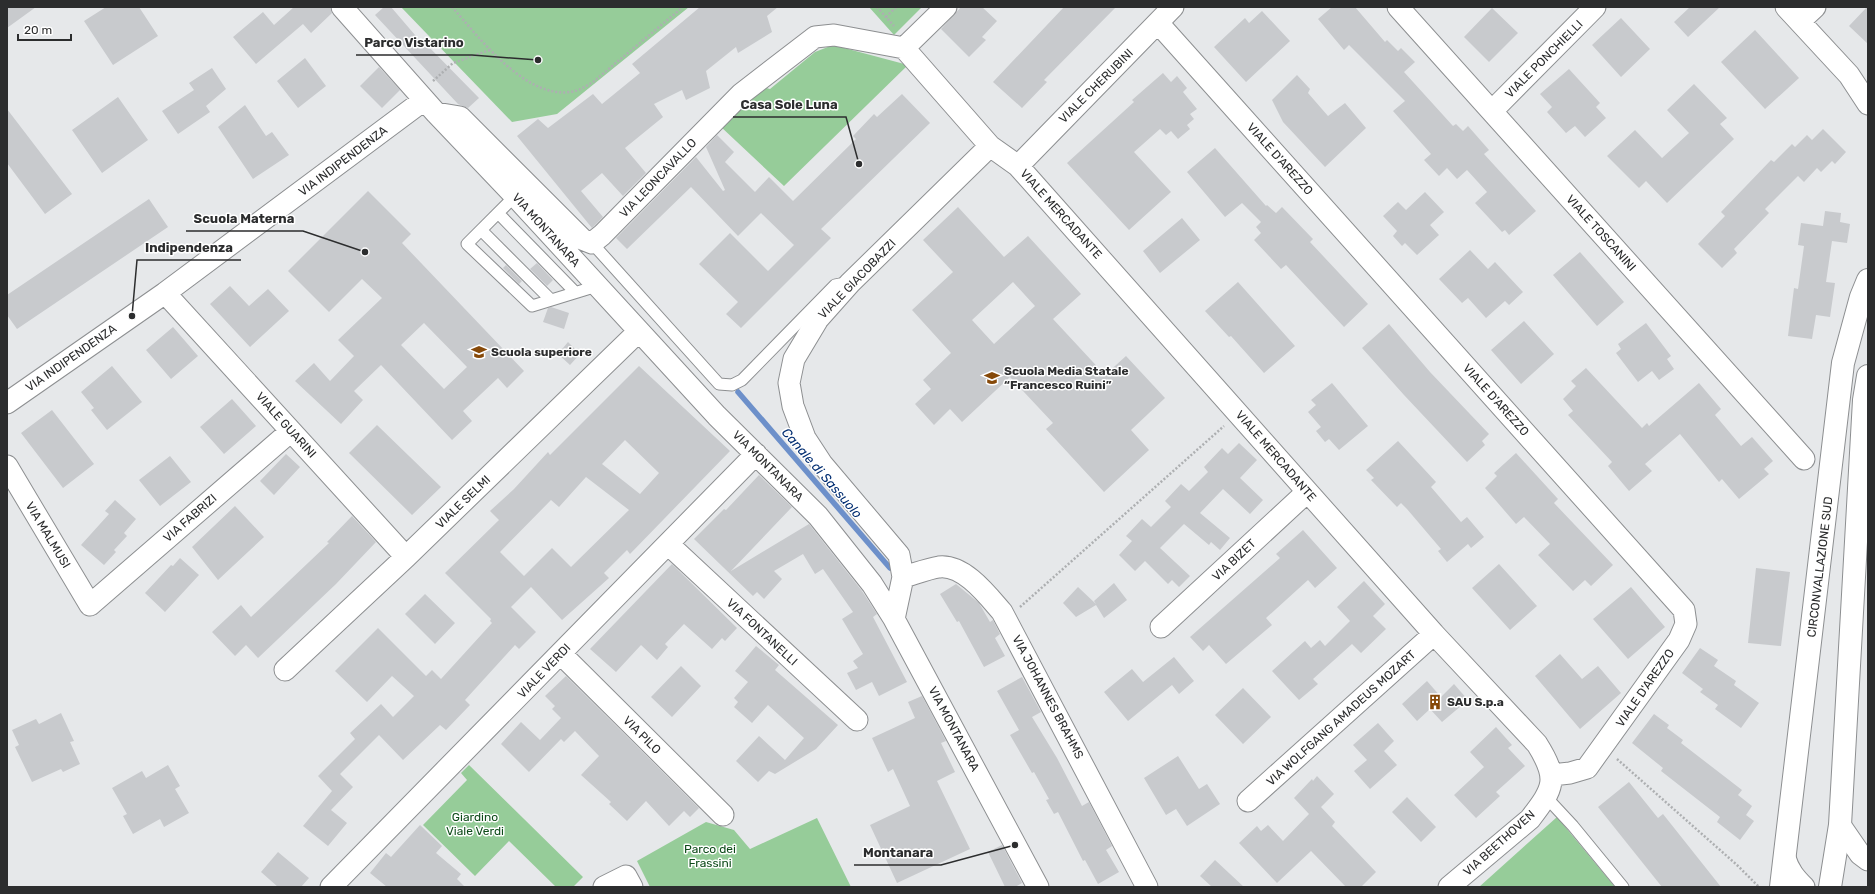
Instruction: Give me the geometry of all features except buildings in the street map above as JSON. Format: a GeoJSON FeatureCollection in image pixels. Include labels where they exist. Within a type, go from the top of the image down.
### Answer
{"type":"FeatureCollection","features":[{"type":"Feature","properties":{"kind":"main road","name":"CIRCONVALLAZIONE SUD"},"geometry":{"type":"LineString","coordinates":[[1781,887],[1843,363],[1861,297],[1868,280]]}},
{"type":"Feature","properties":{"kind":"main road"},"geometry":{"type":"LineString","coordinates":[[1830,887],[1840,825],[1864,400],[1868,376]]}},
{"type":"Feature","properties":{"kind":"street","name":"VIA MONTANARA"},"geometry":{"type":"LineString","coordinates":[[342,7],[430,106],[515,196],[717,416],[818,516],[872,584],[894,619],[1038,887]]}},
{"type":"Feature","properties":{"kind":"street"},"geometry":{"type":"LineString","coordinates":[[946,7],[900,39],[990,146]]}},
{"type":"Feature","properties":{"kind":"street","name":"VIALE CHERUBINI"},"geometry":{"type":"LineString","coordinates":[[1018,166],[1173,7]]}},
{"type":"Feature","properties":{"kind":"street","name":"VIALE TOSCANINI"},"geometry":{"type":"LineString","coordinates":[[1398,7],[1804,459]]}},
{"type":"Feature","properties":{"kind":"street","name":"VIALE PONCHIELLI"},"geometry":{"type":"LineString","coordinates":[[1492,111],[1595,7]]}},
{"type":"Feature","properties":{"kind":"street"},"geometry":{"type":"LineString","coordinates":[[1801,12],[1849,75],[1868,104]]}},
{"type":"Feature","properties":{"kind":"street","name":"VIALE D'AREZZO"},"geometry":{"type":"LineString","coordinates":[[1158,23],[1684,610],[1686,624],[1679,640],[1601,750],[1586,768],[1570,773],[1552,774]]}},
{"type":"Feature","properties":{"kind":"street","name":"VIA LEONCAVALLO"},"geometry":{"type":"LineString","coordinates":[[592,243],[602,235],[741,94],[814,37],[834,35],[900,39]]}},
{"type":"Feature","properties":{"kind":"street"},"geometry":{"type":"LineString","coordinates":[[1849,75],[1868,87]]}},
{"type":"Feature","properties":{"kind":"street"},"geometry":{"type":"LineString","coordinates":[[430,106],[460,117],[582,239],[592,243]]}},
{"type":"Feature","properties":{"kind":"street","name":"VIA INDIPENDENZA"},"geometry":{"type":"LineString","coordinates":[[7,402],[165,293],[430,106]]}},
{"type":"Feature","properties":{"kind":"street","name":"VIALE MERCADANTE"},"geometry":{"type":"LineString","coordinates":[[990,146],[1018,166],[1434,634],[1537,744],[1546,758],[1552,774]]}},
{"type":"Feature","properties":{"kind":"street","name":"VIALE GIACOBAZZI"},"geometry":{"type":"LineString","coordinates":[[894,619],[903,577],[900,555],[822,464],[805,438],[793,406],[789,383],[794,359],[818,319],[850,283],[990,146]]}},
{"type":"Feature","properties":{"kind":"street","name":"VIALE GUARINI"},"geometry":{"type":"LineString","coordinates":[[165,293],[406,557]]}},
{"type":"Feature","properties":{"kind":"street","name":"VIALE SELMI"},"geometry":{"type":"LineString","coordinates":[[285,670],[406,557],[638,331]]}},
{"type":"Feature","properties":{"kind":"street","name":"VIA FABRIZI"},"geometry":{"type":"LineString","coordinates":[[90,605],[291,431]]}},
{"type":"Feature","properties":{"kind":"street","name":"VIALE VERDI"},"geometry":{"type":"LineString","coordinates":[[343,883],[561,654],[756,454]]}},
{"type":"Feature","properties":{"kind":"street","name":"VIA MALMUSI"},"geometry":{"type":"LineString","coordinates":[[7,466],[90,605]]}},
{"type":"Feature","properties":{"kind":"street","name":"VIA BIZET"},"geometry":{"type":"LineString","coordinates":[[1161,627],[1307,492]]}},
{"type":"Feature","properties":{"kind":"street","name":"VIA FONTANELLI"},"geometry":{"type":"LineString","coordinates":[[668,544],[857,720]]}},
{"type":"Feature","properties":{"kind":"street","name":"VIA JOHANNES BRAHMS"},"geometry":{"type":"LineString","coordinates":[[903,577],[940,567],[956,570],[972,579],[1002,612],[1147,887]]}},
{"type":"Feature","properties":{"kind":"street","name":"VIA WOLFGANG AMADEUS MOZART"},"geometry":{"type":"LineString","coordinates":[[1248,801],[1434,634]]}},
{"type":"Feature","properties":{"kind":"street","name":"VIA PILO"},"geometry":{"type":"LineString","coordinates":[[561,654],[723,815]]}},
{"type":"Feature","properties":{"kind":"street","name":"VIA BEETHOVEN"},"geometry":{"type":"LineString","coordinates":[[1449,887],[1530,819],[1546,797],[1551,784],[1552,774]]}},
{"type":"Feature","properties":{"kind":"street"},"geometry":{"type":"LineString","coordinates":[[1840,825],[1860,854],[1868,860]]}},
{"type":"Feature","properties":{"kind":"street"},"geometry":{"type":"LineString","coordinates":[[1785,858],[1788,868],[1794,877],[1804,887]]}},
{"type":"Feature","properties":{"kind":"street"},"geometry":{"type":"LineString","coordinates":[[604,887],[629,882]]}},
{"type":"Feature","properties":{"kind":"lane"},"geometry":{"type":"LineString","coordinates":[[515,196],[467,244],[532,306],[597,286]]}},
{"type":"Feature","properties":{"kind":"lane"},"geometry":{"type":"LineString","coordinates":[[498,213],[575,292]]}},
{"type":"Feature","properties":{"kind":"lane"},"geometry":{"type":"LineString","coordinates":[[481,230],[551,300]]}},
{"type":"Feature","properties":{"kind":"lane"},"geometry":{"type":"LineString","coordinates":[[592,243],[719,384],[732,385],[742,380],[835,284],[850,283]]}},
{"type":"Feature","properties":{"kind":"lane"},"geometry":{"type":"LineString","coordinates":[[1546,797],[1573,826],[1623,887]]}},
{"type":"Feature","properties":{"kind":"path"},"geometry":{"type":"LineString","coordinates":[[452,7],[490,50],[514,73],[525,80],[555,91],[570,92],[580,89],[593,82],[683,7]]}},
{"type":"Feature","properties":{"kind":"path"},"geometry":{"type":"LineString","coordinates":[[877,7],[886,16],[900,39]]}},
{"type":"Feature","properties":{"kind":"path"},"geometry":{"type":"LineString","coordinates":[[886,16],[896,7]]}},
{"type":"Feature","properties":{"kind":"path"},"geometry":{"type":"LineString","coordinates":[[430,106],[430,84],[453,63],[490,50]]}},
{"type":"Feature","properties":{"kind":"path"},"geometry":{"type":"LineString","coordinates":[[1006,620],[1238,414]]}},
{"type":"Feature","properties":{"kind":"path"},"geometry":{"type":"LineString","coordinates":[[1601,750],[1614,756],[1737,864],[1759,887]]}},
{"type":"Feature","properties":{"kind":"green space"},"geometry":{"type":"Polygon","coordinates":[[[401,7],[689,7],[557,114],[512,122],[401,7]]]}},
{"type":"Feature","properties":{"kind":"green space"},"geometry":{"type":"Polygon","coordinates":[[[869,7],[922,7],[894,35],[869,7]]]}},
{"type":"Feature","properties":{"kind":"green space"},"geometry":{"type":"Polygon","coordinates":[[[833,45],[908,65],[784,186],[720,126],[759,86],[770,89],[815,52],[833,45]]]}},
{"type":"Feature","properties":{"kind":"green space","name":"Giardino Viale Verdi"},"geometry":{"type":"Polygon","coordinates":[[[469,765],[583,877],[573,887],[556,887],[509,841],[475,876],[423,825],[467,780],[461,773],[469,765]]]}},
{"type":"Feature","properties":{"kind":"green space"},"geometry":{"type":"Polygon","coordinates":[[[1557,817],[1615,887],[1479,887],[1557,817]]]}},
{"type":"Feature","properties":{"kind":"green space","name":"Parco dei Frassini"},"geometry":{"type":"Polygon","coordinates":[[[817,818],[851,887],[650,887],[637,861],[706,822],[734,830],[750,849],[817,818]]]}},
{"type":"Feature","properties":{"kind":"waterway","name":"Canale di Sassuolo"},"geometry":{"type":"LineString","coordinates":[[738,392],[890,568]]}},
{"type":"Feature","properties":{"kind":"place","name":"Parco Vistarino"},"geometry":{"type":"Point","coordinates":[538,60]}},
{"type":"Feature","properties":{"kind":"place","name":"Casa Sole Luna"},"geometry":{"type":"Point","coordinates":[859,164]}},
{"type":"Feature","properties":{"kind":"place","name":"Scuola Materna"},"geometry":{"type":"Point","coordinates":[365,252]}},
{"type":"Feature","properties":{"kind":"place","name":"Indipendenza"},"geometry":{"type":"Point","coordinates":[132,316]}},
{"type":"Feature","properties":{"kind":"place","name":"Scuola superiore"},"geometry":{"type":"Point","coordinates":[479,352]}},
{"type":"Feature","properties":{"kind":"place","name":"Scuola Media Statale “Francesco Ruini”"},"geometry":{"type":"Point","coordinates":[992,378]}},
{"type":"Feature","properties":{"kind":"place","name":"SAU S.p.a"},"geometry":{"type":"Point","coordinates":[1435,702]}},
{"type":"Feature","properties":{"kind":"place","name":"Montanara"},"geometry":{"type":"Point","coordinates":[1015,845]}}]}
